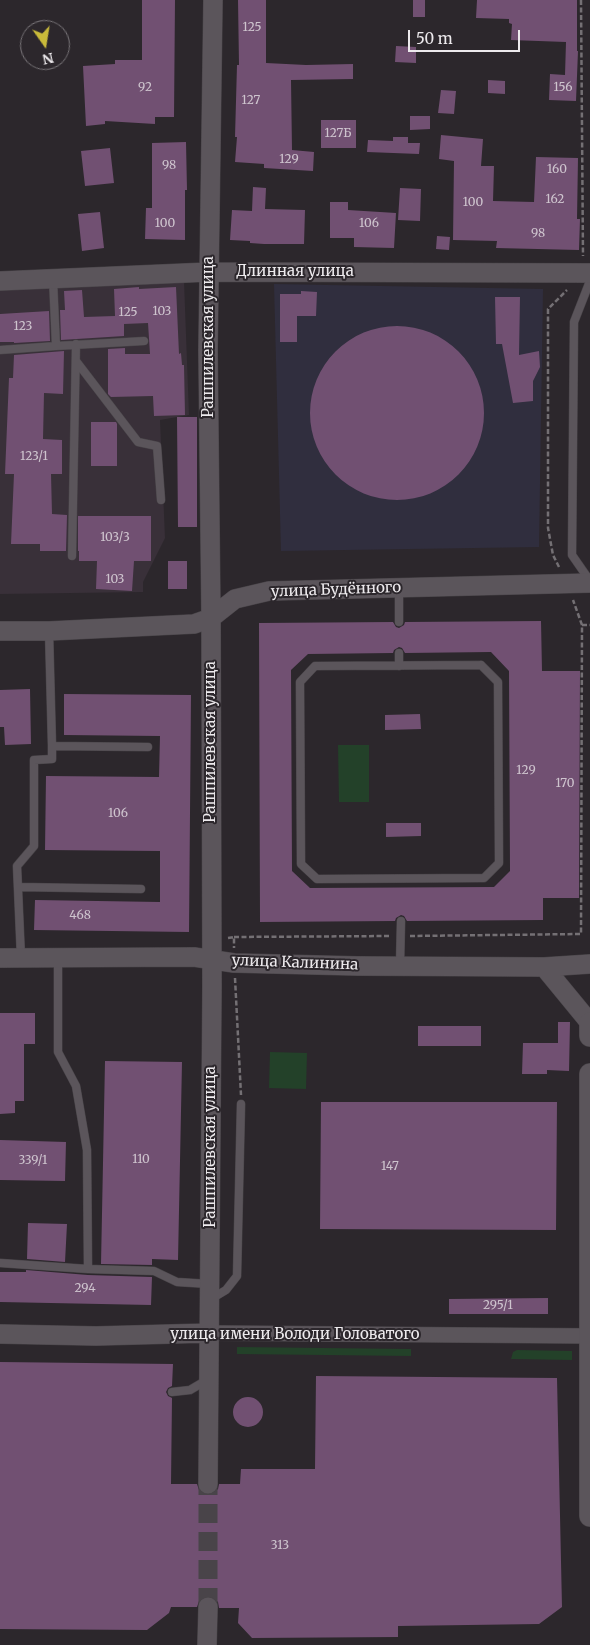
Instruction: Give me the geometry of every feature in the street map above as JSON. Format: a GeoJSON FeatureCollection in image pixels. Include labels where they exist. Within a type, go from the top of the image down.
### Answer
{"type":"FeatureCollection","features":[{"type":"Feature","properties":{"kind":"main road"},"geometry":{"type":"LineString","coordinates":[[590,1023],[590,1036]]}},
{"type":"Feature","properties":{"kind":"main road"},"geometry":{"type":"LineString","coordinates":[[590,1074],[590,1516]]}},
{"type":"Feature","properties":{"kind":"street","name":"Рашпилевская улица"},"geometry":{"type":"LineString","coordinates":[[208,1484],[212,950],[208,350],[213,0]]}},
{"type":"Feature","properties":{"kind":"street","name":"Длинная улица"},"geometry":{"type":"LineString","coordinates":[[0,281],[209,272],[590,273]]}},
{"type":"Feature","properties":{"kind":"street","name":"улица Будённого"},"geometry":{"type":"LineString","coordinates":[[0,631],[49,631],[194,624],[211,618],[235,600],[269,591],[590,582]]}},
{"type":"Feature","properties":{"kind":"street","name":"улица Калинина"},"geometry":{"type":"LineString","coordinates":[[0,958],[194,957],[212,950],[234,963],[544,967],[590,964]]}},
{"type":"Feature","properties":{"kind":"street"},"geometry":{"type":"LineString","coordinates":[[544,967],[590,1023]]}},
{"type":"Feature","properties":{"kind":"street","name":"улица имени Володи Головатого"},"geometry":{"type":"LineString","coordinates":[[0,1334],[96,1336],[209,1333],[590,1336]]}},
{"type":"Feature","properties":{"kind":"street"},"geometry":{"type":"LineString","coordinates":[[208,1608],[208,1645]]}},
{"type":"Feature","properties":{"kind":"lane"},"geometry":{"type":"LineString","coordinates":[[53,278],[56,346]]}},
{"type":"Feature","properties":{"kind":"lane"},"geometry":{"type":"LineString","coordinates":[[590,281],[574,322],[572,555],[590,582]]}},
{"type":"Feature","properties":{"kind":"lane"},"geometry":{"type":"LineString","coordinates":[[0,350],[144,341]]}},
{"type":"Feature","properties":{"kind":"lane"},"geometry":{"type":"LineString","coordinates":[[72,556],[76,344]]}},
{"type":"Feature","properties":{"kind":"lane"},"geometry":{"type":"LineString","coordinates":[[76,361],[138,442],[157,446],[161,500]]}},
{"type":"Feature","properties":{"kind":"lane"},"geometry":{"type":"LineString","coordinates":[[399,588],[399,622]]}},
{"type":"Feature","properties":{"kind":"lane"},"geometry":{"type":"LineString","coordinates":[[21,958],[18,866],[34,846],[34,760],[52,760],[49,631]]}},
{"type":"Feature","properties":{"kind":"lane"},"geometry":{"type":"LineString","coordinates":[[399,653],[399,666]]}},
{"type":"Feature","properties":{"kind":"lane"},"geometry":{"type":"LineString","coordinates":[[481,665],[498,682],[499,863],[484,878],[400,879],[317,879],[301,864],[300,682],[315,666],[481,665]]}},
{"type":"Feature","properties":{"kind":"lane"},"geometry":{"type":"LineString","coordinates":[[52,746],[148,747]]}},
{"type":"Feature","properties":{"kind":"lane"},"geometry":{"type":"LineString","coordinates":[[400,879],[400,888]]}},
{"type":"Feature","properties":{"kind":"lane"},"geometry":{"type":"LineString","coordinates":[[18,887],[141,889]]}},
{"type":"Feature","properties":{"kind":"lane"},"geometry":{"type":"LineString","coordinates":[[400,965],[401,921]]}},
{"type":"Feature","properties":{"kind":"lane"},"geometry":{"type":"LineString","coordinates":[[58,958],[58,1052],[76,1086],[87,1150],[88,1269]]}},
{"type":"Feature","properties":{"kind":"lane"},"geometry":{"type":"LineString","coordinates":[[0,1263],[154,1271],[178,1282],[210,1292],[226,1290],[238,1276],[241,1104]]}},
{"type":"Feature","properties":{"kind":"lane"},"geometry":{"type":"LineString","coordinates":[[172,1392],[190,1390],[209,1380]]}},
{"type":"Feature","properties":{"kind":"path"},"geometry":{"type":"LineString","coordinates":[[582,625],[590,625]]}},
{"type":"Feature","properties":{"kind":"path"},"geometry":{"type":"LineString","coordinates":[[212,950],[234,937],[241,1104]]}},
{"type":"Feature","properties":{"kind":"shaded area"},"geometry":{"type":"Polygon","coordinates":[[[184,281],[189,415],[160,420],[165,538],[143,582],[143,592],[0,594],[0,289],[184,281]]]}},
{"type":"Feature","properties":{"kind":"shaded area"},"geometry":{"type":"Polygon","coordinates":[[[274,284],[543,289],[539,547],[281,551],[274,284]]]}},
{"type":"Feature","properties":{"kind":"green space"},"geometry":{"type":"Polygon","coordinates":[[[338,745],[369,745],[369,802],[339,802],[338,745]]]}},
{"type":"Feature","properties":{"kind":"green space"},"geometry":{"type":"Polygon","coordinates":[[[270,1052],[307,1053],[306,1089],[269,1088],[270,1052]]]}},
{"type":"Feature","properties":{"kind":"green space"},"geometry":{"type":"Polygon","coordinates":[[[237,1347],[411,1349],[411,1356],[237,1354],[237,1347]]]}},
{"type":"Feature","properties":{"kind":"green space"},"geometry":{"type":"Polygon","coordinates":[[[517,1350],[572,1351],[572,1360],[511,1359],[513,1352],[517,1350]]]}},
{"type":"Feature","properties":{"kind":"building"},"geometry":{"type":"Polygon","coordinates":[[[142,0],[175,0],[174,117],[155,117],[155,124],[105,121],[105,124],[86,126],[83,66],[115,64],[115,60],[142,60],[142,0]]]}},
{"type":"Feature","properties":{"kind":"building"},"geometry":{"type":"Polygon","coordinates":[[[238,0],[266,0],[266,63],[306,65],[353,64],[353,79],[291,80],[292,150],[314,152],[313,171],[264,168],[264,164],[235,162],[237,65],[239,65],[238,0]]]}},
{"type":"Feature","properties":{"kind":"building"},"geometry":{"type":"Polygon","coordinates":[[[413,0],[425,0],[425,17],[413,17],[413,0]]]}},
{"type":"Feature","properties":{"kind":"building"},"geometry":{"type":"Polygon","coordinates":[[[477,0],[577,0],[578,51],[576,101],[549,100],[550,74],[565,75],[566,42],[511,40],[512,24],[509,23],[509,19],[476,18],[477,0]]]}},
{"type":"Feature","properties":{"kind":"building"},"geometry":{"type":"Polygon","coordinates":[[[396,46],[416,47],[416,63],[395,62],[396,46]]]}},
{"type":"Feature","properties":{"kind":"building"},"geometry":{"type":"Polygon","coordinates":[[[488,80],[505,81],[505,94],[488,93],[488,80]]]}},
{"type":"Feature","properties":{"kind":"building"},"geometry":{"type":"Polygon","coordinates":[[[441,90],[456,91],[454,114],[438,113],[441,90]]]}},
{"type":"Feature","properties":{"kind":"building"},"geometry":{"type":"Polygon","coordinates":[[[410,116],[430,116],[430,129],[410,130],[410,116]]]}},
{"type":"Feature","properties":{"kind":"building"},"geometry":{"type":"Polygon","coordinates":[[[321,120],[356,120],[356,148],[321,148],[321,120]]]}},
{"type":"Feature","properties":{"kind":"building"},"geometry":{"type":"Polygon","coordinates":[[[441,135],[483,139],[481,166],[494,166],[493,201],[534,202],[536,157],[578,158],[577,219],[580,219],[579,250],[496,248],[497,241],[453,240],[454,161],[439,159],[441,135]]]}},
{"type":"Feature","properties":{"kind":"building"},"geometry":{"type":"Polygon","coordinates":[[[393,137],[408,137],[408,143],[420,143],[419,154],[367,152],[368,140],[393,141],[393,137]]]}},
{"type":"Feature","properties":{"kind":"building"},"geometry":{"type":"Polygon","coordinates":[[[186,142],[185,240],[145,239],[146,208],[152,208],[152,143],[186,142]]]}},
{"type":"Feature","properties":{"kind":"building"},"geometry":{"type":"Polygon","coordinates":[[[110,148],[114,183],[85,186],[81,151],[110,148]]]}},
{"type":"Feature","properties":{"kind":"building"},"geometry":{"type":"Polygon","coordinates":[[[253,187],[266,188],[265,209],[305,210],[304,244],[264,244],[230,240],[232,210],[252,211],[253,187]]]}},
{"type":"Feature","properties":{"kind":"building"},"geometry":{"type":"Polygon","coordinates":[[[400,188],[421,189],[420,221],[398,220],[400,188]]]}},
{"type":"Feature","properties":{"kind":"building"},"geometry":{"type":"Polygon","coordinates":[[[330,202],[348,202],[348,210],[396,213],[394,248],[354,247],[354,238],[330,238],[330,202]]]}},
{"type":"Feature","properties":{"kind":"building"},"geometry":{"type":"Polygon","coordinates":[[[100,212],[104,248],[82,251],[78,214],[100,212]]]}},
{"type":"Feature","properties":{"kind":"building"},"geometry":{"type":"Polygon","coordinates":[[[437,236],[450,237],[449,250],[436,249],[437,236]]]}},
{"type":"Feature","properties":{"kind":"building"},"geometry":{"type":"Polygon","coordinates":[[[139,287],[139,289],[176,287],[179,354],[181,353],[182,365],[184,365],[185,415],[154,416],[153,396],[111,397],[108,394],[108,349],[125,348],[125,354],[150,354],[148,323],[124,324],[124,336],[61,340],[60,310],[65,310],[64,291],[82,290],[84,317],[115,316],[114,289],[139,287]]]}},
{"type":"Feature","properties":{"kind":"building"},"geometry":{"type":"Polygon","coordinates":[[[301,291],[317,292],[316,316],[297,316],[297,342],[280,342],[280,294],[301,294],[301,291]]]}},
{"type":"Feature","properties":{"kind":"building"},"geometry":{"type":"Polygon","coordinates":[[[495,297],[520,297],[519,355],[539,351],[540,367],[533,381],[533,401],[513,403],[502,344],[496,344],[495,297]]]}},
{"type":"Feature","properties":{"kind":"building"},"geometry":{"type":"Polygon","coordinates":[[[49,311],[50,341],[0,342],[0,314],[49,311]]]}},
{"type":"Feature","properties":{"kind":"building"},"geometry":{"type":"Polygon","coordinates":[[[397,326],[414,328],[430,333],[452,346],[464,358],[480,388],[484,413],[482,430],[477,446],[464,468],[452,480],[422,496],[397,500],[380,498],[364,493],[342,480],[330,468],[314,438],[310,413],[312,396],[317,380],[330,358],[342,346],[372,330],[397,326]]]}},
{"type":"Feature","properties":{"kind":"building"},"geometry":{"type":"Polygon","coordinates":[[[64,351],[63,394],[44,393],[43,439],[62,440],[62,474],[51,474],[52,514],[67,515],[66,551],[40,551],[40,544],[11,544],[14,474],[5,474],[9,378],[13,378],[14,355],[64,351]]]}},
{"type":"Feature","properties":{"kind":"building"},"geometry":{"type":"Polygon","coordinates":[[[177,417],[197,417],[197,527],[178,527],[177,417]]]}},
{"type":"Feature","properties":{"kind":"building"},"geometry":{"type":"Polygon","coordinates":[[[91,422],[116,422],[117,466],[91,466],[91,422]]]}},
{"type":"Feature","properties":{"kind":"building"},"geometry":{"type":"Polygon","coordinates":[[[78,516],[151,516],[151,561],[134,561],[132,591],[96,589],[97,561],[79,561],[78,516]]]}},
{"type":"Feature","properties":{"kind":"building"},"geometry":{"type":"Polygon","coordinates":[[[168,561],[187,561],[187,589],[168,589],[168,561]]]}},
{"type":"Feature","properties":{"kind":"building"},"geometry":{"type":"Polygon","coordinates":[[[541,621],[542,671],[580,671],[579,898],[543,898],[543,920],[407,921],[401,915],[395,921],[260,922],[259,623],[393,622],[399,628],[405,622],[541,621]],[[399,647],[393,653],[308,654],[291,670],[292,871],[310,888],[494,887],[510,871],[509,671],[491,652],[405,653],[399,647]]]}},
{"type":"Feature","properties":{"kind":"building"},"geometry":{"type":"Polygon","coordinates":[[[30,689],[31,744],[5,745],[4,727],[0,727],[0,690],[30,689]]]}},
{"type":"Feature","properties":{"kind":"building"},"geometry":{"type":"Polygon","coordinates":[[[64,694],[191,695],[189,932],[34,930],[35,900],[160,902],[160,851],[45,850],[46,776],[159,777],[160,736],[64,735],[64,694]]]}},
{"type":"Feature","properties":{"kind":"building"},"geometry":{"type":"Polygon","coordinates":[[[420,714],[421,729],[385,730],[385,715],[420,714]]]}},
{"type":"Feature","properties":{"kind":"building"},"geometry":{"type":"Polygon","coordinates":[[[386,823],[421,823],[421,836],[386,837],[386,823]]]}},
{"type":"Feature","properties":{"kind":"building"},"geometry":{"type":"Polygon","coordinates":[[[0,1013],[35,1013],[35,1044],[24,1044],[24,1101],[15,1101],[15,1113],[0,1114],[0,1013]]]}},
{"type":"Feature","properties":{"kind":"building"},"geometry":{"type":"Polygon","coordinates":[[[558,1022],[570,1022],[569,1071],[547,1070],[547,1074],[522,1074],[523,1043],[558,1043],[558,1022]]]}},
{"type":"Feature","properties":{"kind":"building"},"geometry":{"type":"Polygon","coordinates":[[[418,1026],[481,1026],[481,1046],[418,1046],[418,1026]]]}},
{"type":"Feature","properties":{"kind":"building"},"geometry":{"type":"Polygon","coordinates":[[[105,1061],[182,1062],[178,1260],[152,1259],[152,1265],[101,1264],[105,1061]]]}},
{"type":"Feature","properties":{"kind":"building"},"geometry":{"type":"Polygon","coordinates":[[[321,1102],[557,1102],[556,1230],[320,1229],[321,1102]]]}},
{"type":"Feature","properties":{"kind":"building"},"geometry":{"type":"Polygon","coordinates":[[[0,1140],[66,1142],[65,1181],[0,1180],[0,1140]]]}},
{"type":"Feature","properties":{"kind":"building"},"geometry":{"type":"Polygon","coordinates":[[[28,1223],[67,1224],[65,1262],[27,1259],[28,1223]]]}},
{"type":"Feature","properties":{"kind":"building"},"geometry":{"type":"Polygon","coordinates":[[[26,1270],[88,1275],[152,1277],[151,1305],[0,1302],[0,1272],[26,1272],[26,1270]]]}},
{"type":"Feature","properties":{"kind":"building"},"geometry":{"type":"Polygon","coordinates":[[[548,1298],[548,1314],[449,1314],[449,1299],[548,1298]]]}},
{"type":"Feature","properties":{"kind":"building"},"geometry":{"type":"Polygon","coordinates":[[[0,1362],[173,1364],[172,1386],[166,1392],[172,1398],[171,1484],[197,1484],[199,1490],[207,1495],[214,1493],[218,1489],[219,1484],[240,1484],[241,1469],[315,1469],[316,1376],[557,1378],[562,1607],[539,1624],[398,1626],[398,1637],[252,1638],[238,1623],[239,1608],[219,1608],[218,1602],[208,1596],[203,1597],[199,1601],[197,1607],[171,1607],[169,1613],[147,1630],[0,1629],[0,1362]]]}},
{"type":"Feature","properties":{"kind":"building"},"geometry":{"type":"Polygon","coordinates":[[[248,1397],[258,1402],[263,1412],[258,1422],[248,1427],[238,1422],[233,1412],[238,1402],[248,1397]]]}},
{"type":"Feature","properties":{"kind":"tunnel"},"geometry":{"type":"LineString","coordinates":[[208,1484],[208,1607]]}}]}
